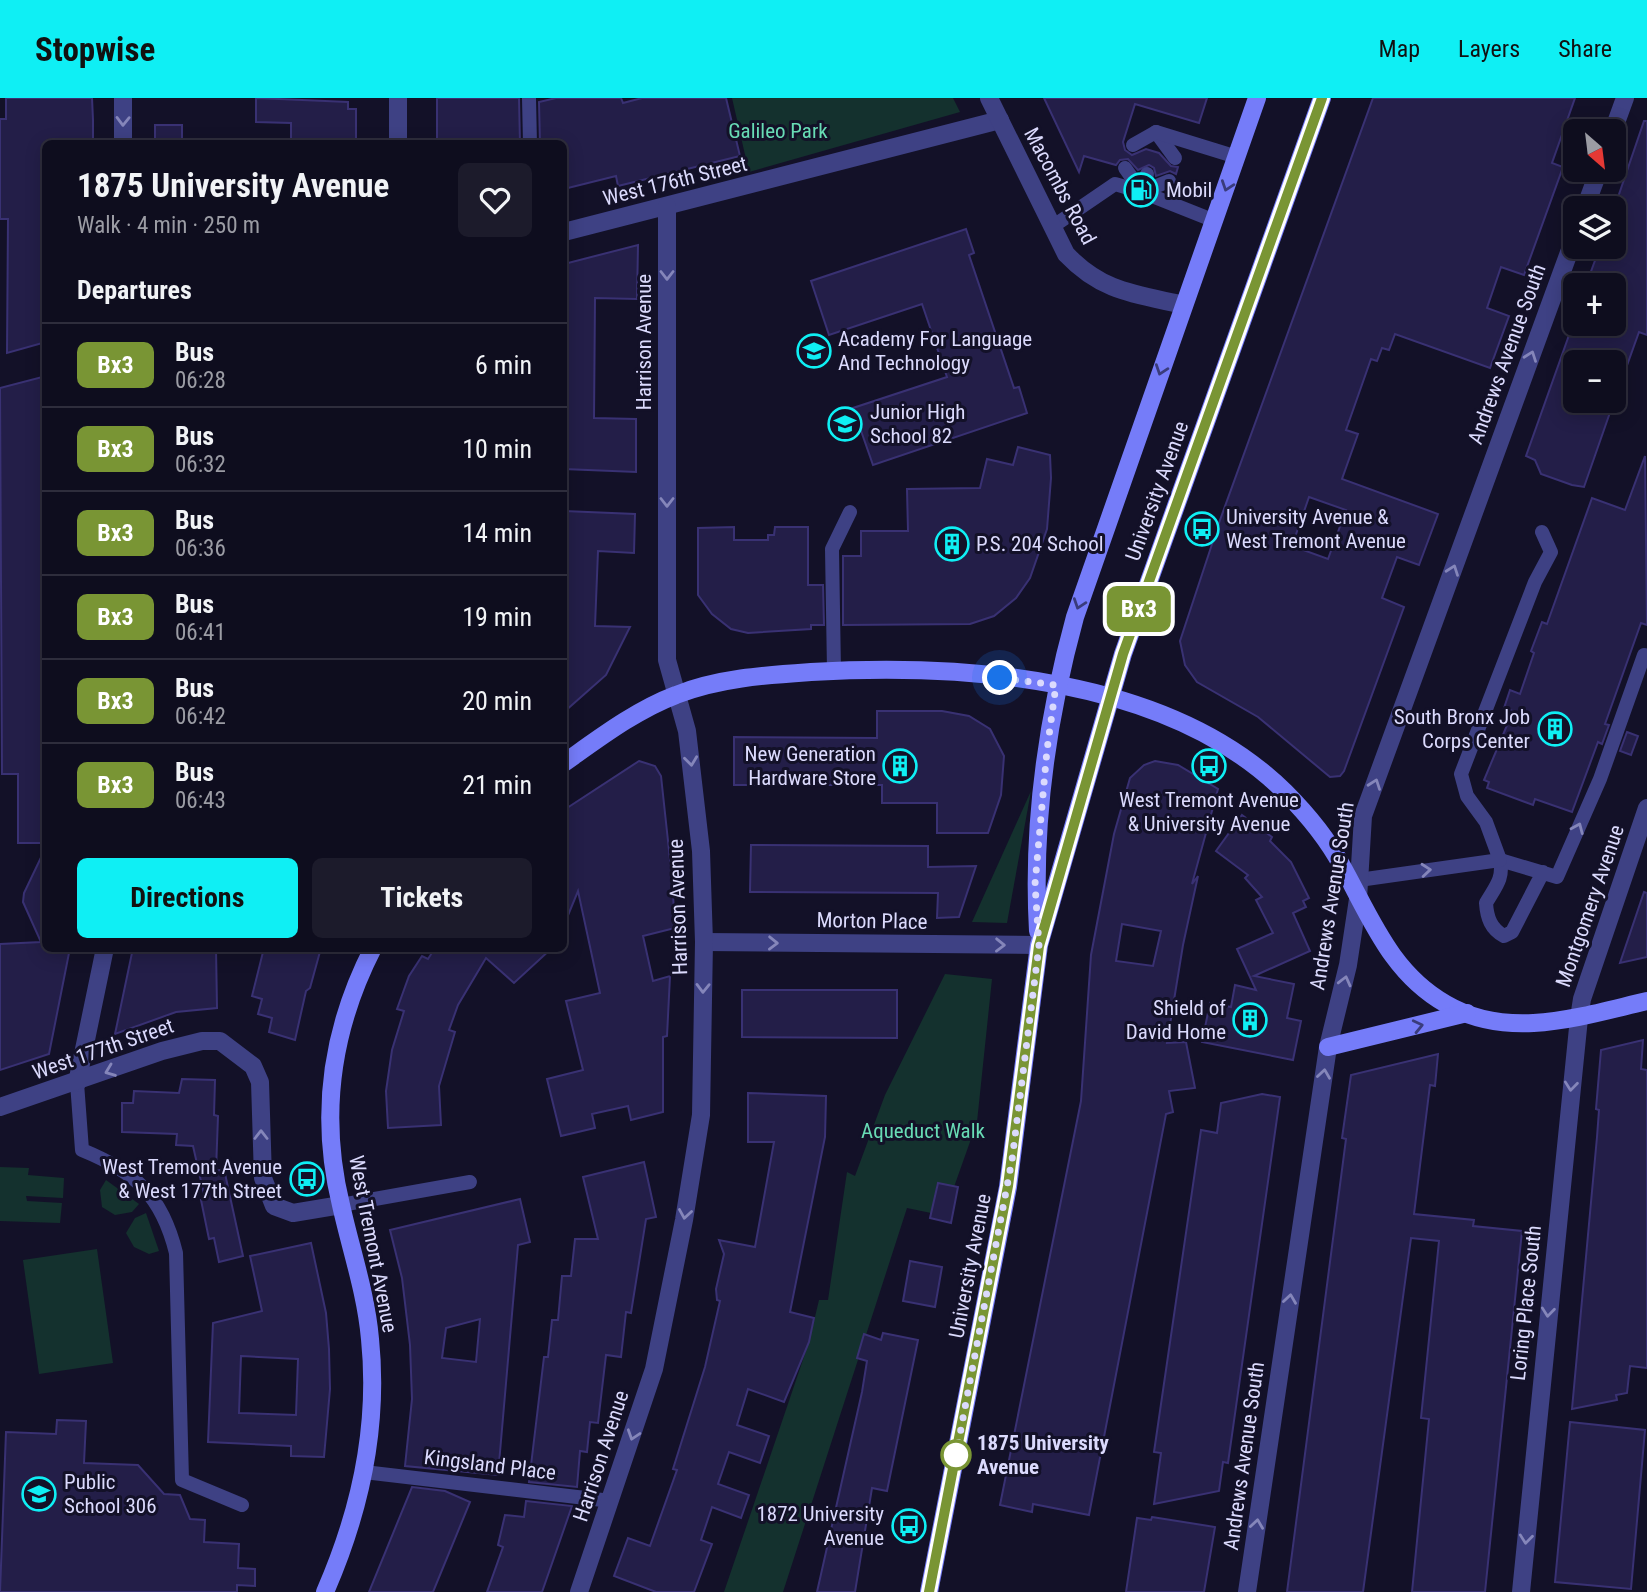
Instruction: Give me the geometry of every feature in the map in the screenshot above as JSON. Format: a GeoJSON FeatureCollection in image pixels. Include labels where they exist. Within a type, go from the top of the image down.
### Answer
{"type":"FeatureCollection","features":[{"type":"Feature","properties":{"kind":"main road","name":"University Avenue"},"geometry":{"type":"LineString","coordinates":[[1039,946],[1035,884],[1047,750],[1056,685],[1074,617],[1257,98]]}},
{"type":"Feature","properties":{"kind":"main road","name":"University Avenue"},"geometry":{"type":"LineString","coordinates":[[929,1592],[1008,1186],[1039,946],[1123,654],[1322,98]]}},
{"type":"Feature","properties":{"kind":"main road"},"geometry":{"type":"LineString","coordinates":[[567,761],[647,709],[676,694],[734,680],[834,671],[958,674],[1056,685],[1111,697],[1150,710],[1206,735],[1281,788],[1321,833],[1376,932],[1397,963],[1428,993],[1467,1013],[1528,1024],[1579,1018],[1647,1001]]}},
{"type":"Feature","properties":{"kind":"main road","name":"West Tremont Avenue"},"geometry":{"type":"LineString","coordinates":[[325,1592],[345,1546],[364,1472],[372,1404],[370,1340],[360,1274],[341,1205],[329,1125],[332,1069],[337,1039],[354,989],[371,952]]}},
{"type":"Feature","properties":{"kind":"main road"},"geometry":{"type":"LineString","coordinates":[[1328,1047],[1467,1013]]}},
{"type":"Feature","properties":{"kind":"street"},"geometry":{"type":"LineString","coordinates":[[123,98],[123,140]]}},
{"type":"Feature","properties":{"kind":"street"},"geometry":{"type":"LineString","coordinates":[[398,98],[398,140]]}},
{"type":"Feature","properties":{"kind":"street","name":"Macombs Road"},"geometry":{"type":"LineString","coordinates":[[989,98],[1066,254],[1085,274],[1111,287],[1184,306]]}},
{"type":"Feature","properties":{"kind":"street"},"geometry":{"type":"LineString","coordinates":[[1617,119],[1625,98]]}},
{"type":"Feature","properties":{"kind":"street","name":"West 176th Street"},"geometry":{"type":"LineString","coordinates":[[567,231],[1000,120]]}},
{"type":"Feature","properties":{"kind":"street","name":"Harrison Avenue"},"geometry":{"type":"LineString","coordinates":[[579,1592],[654,1369],[684,1220],[701,1115],[705,942],[701,851],[687,731],[667,660],[667,206]]}},
{"type":"Feature","properties":{"kind":"street","name":"Andrews Avenue South"},"geometry":{"type":"LineString","coordinates":[[1247,1592],[1328,1047],[1348,965],[1358,899],[1363,816],[1567,259]]}},
{"type":"Feature","properties":{"kind":"street","name":"Montgomery Avenue"},"geometry":{"type":"LineString","coordinates":[[1579,1018],[1582,999],[1647,808]]}},
{"type":"Feature","properties":{"kind":"street","name":"Morton Place"},"geometry":{"type":"LineString","coordinates":[[705,942],[1039,946]]}},
{"type":"Feature","properties":{"kind":"street"},"geometry":{"type":"LineString","coordinates":[[77,1083],[104,952]]}},
{"type":"Feature","properties":{"kind":"street","name":"Loring Place South"},"geometry":{"type":"LineString","coordinates":[[1521,1592],[1579,1018]]}},
{"type":"Feature","properties":{"kind":"street","name":"West 177th Street"},"geometry":{"type":"LineString","coordinates":[[0,1107],[77,1083],[162,1051],[202,1041],[220,1041],[253,1066],[260,1082],[263,1178],[274,1206],[293,1213],[341,1205]]}},
{"type":"Feature","properties":{"kind":"lane"},"geometry":{"type":"LineString","coordinates":[[529,98],[530,140]]}},
{"type":"Feature","properties":{"kind":"lane"},"geometry":{"type":"LineString","coordinates":[[1133,145],[1156,132],[1237,157]]}},
{"type":"Feature","properties":{"kind":"lane"},"geometry":{"type":"LineString","coordinates":[[1154,151],[1156,132]]}},
{"type":"Feature","properties":{"kind":"lane"},"geometry":{"type":"LineString","coordinates":[[1156,132],[1175,158]]}},
{"type":"Feature","properties":{"kind":"lane"},"geometry":{"type":"LineString","coordinates":[[1125,167],[1142,192]]}},
{"type":"Feature","properties":{"kind":"lane"},"geometry":{"type":"LineString","coordinates":[[1142,192],[1147,174]]}},
{"type":"Feature","properties":{"kind":"lane"},"geometry":{"type":"LineString","coordinates":[[1142,192],[1170,181]]}},
{"type":"Feature","properties":{"kind":"lane"},"geometry":{"type":"LineString","coordinates":[[1052,226],[1115,184],[1215,220]]}},
{"type":"Feature","properties":{"kind":"lane"},"geometry":{"type":"LineString","coordinates":[[834,671],[832,549],[850,512]]}},
{"type":"Feature","properties":{"kind":"lane"},"geometry":{"type":"LineString","coordinates":[[1542,532],[1551,552],[1525,607],[1461,774],[1467,796],[1486,822],[1500,860],[1502,872],[1486,903],[1486,913],[1492,926],[1504,936],[1513,932],[1519,923],[1543,872]]}},
{"type":"Feature","properties":{"kind":"lane"},"geometry":{"type":"LineString","coordinates":[[1359,880],[1500,860],[1557,877],[1600,779],[1644,655],[1647,656]]}},
{"type":"Feature","properties":{"kind":"lane"},"geometry":{"type":"LineString","coordinates":[[77,1083],[82,1150],[131,1175],[152,1196],[168,1222],[176,1253],[182,1480],[242,1505]]}},
{"type":"Feature","properties":{"kind":"lane"},"geometry":{"type":"LineString","coordinates":[[341,1205],[470,1182]]}},
{"type":"Feature","properties":{"kind":"lane","name":"Kingsland Place"},"geometry":{"type":"LineString","coordinates":[[364,1472],[611,1501]]}},
{"type":"Feature","properties":{"kind":"green space","name":"Galileo Park"},"geometry":{"type":"Polygon","coordinates":[[[732,98],[953,98],[960,112],[749,172],[732,98]]]}},
{"type":"Feature","properties":{"kind":"green space"},"geometry":{"type":"Polygon","coordinates":[[[1031,791],[1007,923],[972,922],[1031,791]]]}},
{"type":"Feature","properties":{"kind":"green space","name":"Aqueduct Walk"},"geometry":{"type":"Polygon","coordinates":[[[945,974],[992,979],[977,1122],[954,1187],[937,1184],[931,1213],[907,1208],[783,1592],[724,1592],[809,1342],[819,1300],[828,1300],[847,1172],[855,1176],[885,1095],[945,974]]]}},
{"type":"Feature","properties":{"kind":"green space"},"geometry":{"type":"Polygon","coordinates":[[[0,1167],[29,1168],[28,1175],[64,1178],[63,1198],[26,1196],[27,1201],[62,1203],[60,1223],[0,1221],[0,1167]]]}},
{"type":"Feature","properties":{"kind":"green space"},"geometry":{"type":"Polygon","coordinates":[[[106,1180],[139,1204],[132,1212],[115,1215],[102,1207],[100,1190],[106,1180]]]}},
{"type":"Feature","properties":{"kind":"green space"},"geometry":{"type":"Polygon","coordinates":[[[146,1213],[159,1251],[149,1254],[134,1247],[126,1233],[135,1218],[146,1213]]]}},
{"type":"Feature","properties":{"kind":"green space"},"geometry":{"type":"Polygon","coordinates":[[[97,1249],[113,1363],[39,1374],[23,1260],[97,1249]]]}},
{"type":"Feature","properties":{"kind":"building"},"geometry":{"type":"Polygon","coordinates":[[[6,98],[92,98],[93,140],[42,140],[42,343],[7,353],[8,219],[0,219],[0,119],[6,119],[6,98]]]}},
{"type":"Feature","properties":{"kind":"building"},"geometry":{"type":"Polygon","coordinates":[[[256,98],[348,102],[348,109],[356,109],[356,140],[291,140],[291,123],[256,122],[256,98]]]}},
{"type":"Feature","properties":{"kind":"building"},"geometry":{"type":"Polygon","coordinates":[[[437,98],[519,98],[520,140],[437,140],[437,98]]]}},
{"type":"Feature","properties":{"kind":"building"},"geometry":{"type":"Polygon","coordinates":[[[556,98],[621,98],[623,103],[642,98],[726,98],[740,156],[618,186],[616,176],[567,188],[567,140],[540,140],[539,102],[556,98]]]}},
{"type":"Feature","properties":{"kind":"building"},"geometry":{"type":"Polygon","coordinates":[[[1044,98],[1207,98],[1199,123],[1135,104],[1123,142],[1125,150],[1132,155],[1146,149],[1159,153],[1171,166],[1178,167],[1176,174],[1170,171],[1156,176],[1154,168],[1149,165],[1138,170],[1128,159],[1120,160],[1116,165],[1084,156],[1079,172],[1044,98]]]}},
{"type":"Feature","properties":{"kind":"building"},"geometry":{"type":"Polygon","coordinates":[[[1373,98],[1575,98],[1568,119],[1563,119],[1563,132],[1552,163],[1563,167],[1524,275],[1501,267],[1487,308],[1509,316],[1490,368],[1395,334],[1389,350],[1382,348],[1377,361],[1371,359],[1346,430],[1358,434],[1342,479],[1438,514],[1419,565],[1397,557],[1382,598],[1404,607],[1340,776],[1330,777],[1258,717],[1197,682],[1185,665],[1180,641],[1220,520],[1373,98]],[[1309,497],[1292,546],[1328,559],[1346,510],[1309,497]]]}},
{"type":"Feature","properties":{"kind":"building"},"geometry":{"type":"Polygon","coordinates":[[[1644,121],[1647,121],[1647,335],[1639,332],[1626,368],[1626,350],[1564,350],[1569,336],[1626,336],[1626,273],[1590,273],[1596,259],[1626,259],[1626,196],[1618,196],[1623,182],[1626,182],[1626,174],[1644,121]]]}},
{"type":"Feature","properties":{"kind":"building"},"geometry":{"type":"Polygon","coordinates":[[[155,125],[182,125],[182,140],[155,140],[155,125]]]}},
{"type":"Feature","properties":{"kind":"building"},"geometry":{"type":"Polygon","coordinates":[[[966,229],[974,253],[969,255],[1014,388],[1019,387],[1027,413],[873,465],[853,408],[947,377],[922,304],[829,335],[811,281],[966,229]]]}},
{"type":"Feature","properties":{"kind":"building"},"geometry":{"type":"Polygon","coordinates":[[[638,245],[637,299],[595,298],[594,418],[636,419],[636,472],[567,469],[567,263],[638,245]]]}},
{"type":"Feature","properties":{"kind":"building"},"geometry":{"type":"Polygon","coordinates":[[[1563,352],[1563,413],[1610,413],[1584,487],[1541,474],[1535,460],[1526,456],[1563,352]]]}},
{"type":"Feature","properties":{"kind":"building"},"geometry":{"type":"Polygon","coordinates":[[[42,377],[42,843],[18,843],[18,774],[2,774],[0,388],[42,377]]]}},
{"type":"Feature","properties":{"kind":"building","name":"P.S. 204 School"},"geometry":{"type":"Polygon","coordinates":[[[1018,447],[1050,455],[1051,478],[1047,529],[1030,578],[1016,598],[994,616],[970,624],[843,625],[843,556],[861,556],[861,531],[908,531],[907,489],[980,488],[987,459],[1013,465],[1018,447]]]}},
{"type":"Feature","properties":{"kind":"building"},"geometry":{"type":"Polygon","coordinates":[[[1645,456],[1647,625],[1641,623],[1605,724],[1609,725],[1602,744],[1598,742],[1572,812],[1535,799],[1533,805],[1487,788],[1489,782],[1484,780],[1513,711],[1504,708],[1510,690],[1520,694],[1534,653],[1531,651],[1542,622],[1547,624],[1592,498],[1625,510],[1645,456]]]}},
{"type":"Feature","properties":{"kind":"building"},"geometry":{"type":"Polygon","coordinates":[[[567,511],[635,514],[634,553],[598,551],[595,626],[630,627],[606,675],[567,709],[567,511]]]}},
{"type":"Feature","properties":{"kind":"building"},"geometry":{"type":"Polygon","coordinates":[[[734,527],[734,540],[768,540],[768,535],[774,535],[775,527],[808,527],[808,585],[823,585],[824,625],[811,625],[811,629],[748,633],[731,629],[712,614],[698,595],[698,528],[734,527]]]}},
{"type":"Feature","properties":{"kind":"building"},"geometry":{"type":"Polygon","coordinates":[[[877,711],[942,711],[969,716],[990,729],[1004,756],[1001,795],[988,833],[937,833],[937,803],[882,803],[882,785],[734,785],[734,737],[877,738],[877,711]]]}},
{"type":"Feature","properties":{"kind":"building"},"geometry":{"type":"Polygon","coordinates":[[[1627,732],[1638,736],[1631,755],[1620,751],[1627,732]]]}},
{"type":"Feature","properties":{"kind":"building"},"geometry":{"type":"Polygon","coordinates":[[[639,761],[655,766],[661,776],[675,928],[643,936],[653,981],[670,976],[667,1036],[663,1037],[663,1112],[631,1120],[628,1106],[592,1114],[595,1128],[561,1136],[547,1079],[583,1070],[566,1001],[600,993],[578,891],[567,918],[567,808],[639,761]]]}},
{"type":"Feature","properties":{"kind":"building"},"geometry":{"type":"Polygon","coordinates":[[[1155,761],[1178,765],[1218,789],[1192,884],[1198,876],[1183,945],[1167,1043],[1186,1042],[1195,1088],[1169,1091],[1173,1112],[1166,1114],[1089,1515],[1033,1504],[1032,1512],[1000,1505],[1081,1101],[1091,955],[1114,834],[1130,778],[1144,765],[1155,761]],[[1122,924],[1116,961],[1153,966],[1161,931],[1122,924]]]}},
{"type":"Feature","properties":{"kind":"building"},"geometry":{"type":"Polygon","coordinates":[[[1242,815],[1272,837],[1270,841],[1291,862],[1309,898],[1303,901],[1306,907],[1293,913],[1310,951],[1254,976],[1294,984],[1287,1018],[1301,1021],[1293,1060],[1202,1042],[1210,1003],[1231,1007],[1235,985],[1256,990],[1237,949],[1273,933],[1256,900],[1262,897],[1245,878],[1248,875],[1216,851],[1242,815]]]}},
{"type":"Feature","properties":{"kind":"building"},"geometry":{"type":"Polygon","coordinates":[[[751,845],[928,846],[928,867],[976,866],[959,917],[937,918],[938,893],[750,892],[751,845]]]}},
{"type":"Feature","properties":{"kind":"building"},"geometry":{"type":"Polygon","coordinates":[[[42,855],[42,952],[69,952],[49,1054],[0,1070],[0,944],[41,942],[23,902],[24,893],[42,855]]]}},
{"type":"Feature","properties":{"kind":"building"},"geometry":{"type":"Polygon","coordinates":[[[1644,892],[1647,893],[1647,957],[1620,963],[1644,892]]]}},
{"type":"Feature","properties":{"kind":"building"},"geometry":{"type":"Polygon","coordinates":[[[132,952],[216,952],[217,1008],[176,1012],[115,1034],[132,952]]]}},
{"type":"Feature","properties":{"kind":"building"},"geometry":{"type":"Polygon","coordinates":[[[263,952],[320,952],[310,988],[306,991],[295,1040],[269,1032],[272,1018],[258,1014],[262,999],[252,996],[263,952]]]}},
{"type":"Feature","properties":{"kind":"building"},"geometry":{"type":"Polygon","coordinates":[[[432,952],[548,952],[514,983],[486,958],[458,1005],[449,1030],[455,1032],[439,1086],[441,1125],[388,1128],[386,1091],[392,1050],[404,1011],[397,1009],[409,976],[422,956],[428,959],[432,952]]]}},
{"type":"Feature","properties":{"kind":"building"},"geometry":{"type":"Polygon","coordinates":[[[742,990],[897,990],[897,1038],[742,1037],[742,990]]]}},
{"type":"Feature","properties":{"kind":"building"},"geometry":{"type":"Polygon","coordinates":[[[1643,1040],[1641,1069],[1647,1070],[1647,1368],[1630,1366],[1627,1393],[1616,1395],[1617,1400],[1572,1409],[1597,1137],[1599,1110],[1596,1109],[1601,1050],[1643,1040]]]}},
{"type":"Feature","properties":{"kind":"building"},"geometry":{"type":"Polygon","coordinates":[[[1438,1054],[1435,1086],[1430,1085],[1414,1214],[1474,1220],[1473,1226],[1522,1231],[1485,1592],[1412,1592],[1429,1419],[1421,1418],[1439,1241],[1411,1238],[1363,1592],[1287,1592],[1346,1139],[1342,1138],[1351,1075],[1438,1054]]]}},
{"type":"Feature","properties":{"kind":"building"},"geometry":{"type":"Polygon","coordinates":[[[182,1079],[215,1080],[214,1115],[218,1116],[216,1171],[224,1169],[243,1256],[219,1262],[214,1238],[209,1239],[201,1200],[205,1199],[193,1146],[176,1145],[177,1134],[122,1132],[122,1103],[133,1103],[134,1091],[179,1093],[182,1079]]]}},
{"type":"Feature","properties":{"kind":"building"},"geometry":{"type":"Polygon","coordinates":[[[748,1093],[826,1096],[825,1137],[790,1312],[814,1318],[809,1342],[784,1402],[748,1389],[737,1425],[769,1436],[760,1463],[729,1452],[718,1484],[749,1495],[741,1518],[712,1507],[701,1540],[712,1544],[694,1592],[656,1592],[614,1576],[628,1538],[650,1546],[677,1470],[673,1469],[705,1367],[720,1301],[717,1300],[716,1289],[724,1254],[719,1240],[755,1247],[774,1142],[748,1142],[748,1093]]]}},
{"type":"Feature","properties":{"kind":"building"},"geometry":{"type":"Polygon","coordinates":[[[1262,1094],[1280,1097],[1228,1463],[1223,1462],[1219,1491],[1154,1504],[1161,1453],[1154,1452],[1201,1130],[1217,1133],[1221,1103],[1262,1094]]]}},
{"type":"Feature","properties":{"kind":"building"},"geometry":{"type":"Polygon","coordinates":[[[644,1162],[656,1217],[646,1219],[631,1313],[626,1312],[621,1357],[606,1355],[598,1423],[590,1422],[587,1452],[580,1451],[577,1487],[529,1482],[544,1357],[548,1357],[552,1320],[558,1320],[562,1276],[571,1276],[575,1239],[598,1239],[583,1177],[644,1162]]]}},
{"type":"Feature","properties":{"kind":"building"},"geometry":{"type":"Polygon","coordinates":[[[938,1183],[958,1187],[951,1223],[930,1218],[938,1183]]]}},
{"type":"Feature","properties":{"kind":"building"},"geometry":{"type":"Polygon","coordinates":[[[520,1199],[530,1242],[518,1245],[498,1475],[405,1466],[412,1399],[410,1345],[402,1278],[390,1230],[520,1199]],[[480,1319],[446,1328],[442,1358],[476,1362],[480,1319]]]}},
{"type":"Feature","properties":{"kind":"building"},"geometry":{"type":"Polygon","coordinates":[[[311,1243],[326,1313],[329,1349],[330,1389],[324,1457],[291,1456],[291,1446],[208,1442],[213,1323],[262,1311],[250,1256],[311,1243]],[[241,1356],[239,1413],[296,1415],[298,1359],[241,1356]]]}},
{"type":"Feature","properties":{"kind":"building"},"geometry":{"type":"Polygon","coordinates":[[[910,1261],[942,1267],[935,1307],[903,1301],[910,1261]]]}},
{"type":"Feature","properties":{"kind":"building"},"geometry":{"type":"Polygon","coordinates":[[[883,1333],[918,1340],[887,1491],[872,1488],[855,1592],[817,1592],[862,1392],[867,1361],[857,1358],[864,1334],[881,1340],[883,1333]]]}},
{"type":"Feature","properties":{"kind":"building"},"geometry":{"type":"Polygon","coordinates":[[[57,1420],[86,1421],[84,1463],[138,1465],[164,1494],[180,1495],[190,1519],[205,1520],[204,1542],[239,1544],[238,1568],[255,1569],[255,1586],[237,1585],[237,1592],[0,1592],[6,1432],[56,1434],[57,1420]]]}},
{"type":"Feature","properties":{"kind":"building"},"geometry":{"type":"Polygon","coordinates":[[[1570,1422],[1645,1430],[1631,1589],[1555,1582],[1570,1422]]]}},
{"type":"Feature","properties":{"kind":"building"},"geometry":{"type":"Polygon","coordinates":[[[412,1487],[445,1491],[470,1502],[433,1592],[369,1592],[412,1487]]]}},
{"type":"Feature","properties":{"kind":"building"},"geometry":{"type":"Polygon","coordinates":[[[526,1501],[572,1506],[542,1592],[487,1592],[503,1547],[498,1545],[505,1515],[524,1517],[526,1501]]]}},
{"type":"Feature","properties":{"kind":"building"},"geometry":{"type":"Polygon","coordinates":[[[1152,1517],[1215,1527],[1204,1592],[1126,1592],[1137,1518],[1151,1520],[1152,1517]]]}},
{"type":"Feature","properties":{"kind":"bus line","name":"Bx3"},"geometry":{"type":"LineString","coordinates":[[929,1592],[1008,1186],[1039,946],[1123,654],[1322,98]]}},
{"type":"Feature","properties":{"kind":"place","name":"Mobil"},"geometry":{"type":"Point","coordinates":[1141,190]}},
{"type":"Feature","properties":{"kind":"place","name":"Academy For Language And Technology"},"geometry":{"type":"Point","coordinates":[814,351]}},
{"type":"Feature","properties":{"kind":"place","name":"Junior High School 82"},"geometry":{"type":"Point","coordinates":[845,424]}},
{"type":"Feature","properties":{"kind":"place","name":"University Avenue & West Tremont Avenue"},"geometry":{"type":"Point","coordinates":[1202,529]}},
{"type":"Feature","properties":{"kind":"place","name":"P.S. 204 School"},"geometry":{"type":"Point","coordinates":[952,544]}},
{"type":"Feature","properties":{"kind":"place","name":"South Bronx Job Corps Center"},"geometry":{"type":"Point","coordinates":[1555,729]}},
{"type":"Feature","properties":{"kind":"place","name":"New Generation Hardware Store"},"geometry":{"type":"Point","coordinates":[900,766]}},
{"type":"Feature","properties":{"kind":"place","name":"West Tremont Avenue & University Avenue"},"geometry":{"type":"Point","coordinates":[1209,766]}},
{"type":"Feature","properties":{"kind":"place","name":"Shield of David Home"},"geometry":{"type":"Point","coordinates":[1250,1020]}},
{"type":"Feature","properties":{"kind":"place","name":"West Tremont Avenue & West 177th Street"},"geometry":{"type":"Point","coordinates":[307,1179]}},
{"type":"Feature","properties":{"kind":"place","name":"1875 University Avenue"},"geometry":{"type":"Point","coordinates":[956,1455]}},
{"type":"Feature","properties":{"kind":"place","name":"Public School 306"},"geometry":{"type":"Point","coordinates":[39,1494]}},
{"type":"Feature","properties":{"kind":"place","name":"1872 University Avenue"},"geometry":{"type":"Point","coordinates":[909,1526]}},
{"type":"Feature","properties":{"kind":"route"},"geometry":{"type":"LineString","coordinates":[[956,1455],[1012,1160],[1039,946],[1035,884],[1047,750],[1056,685],[1000,678]]}}]}
